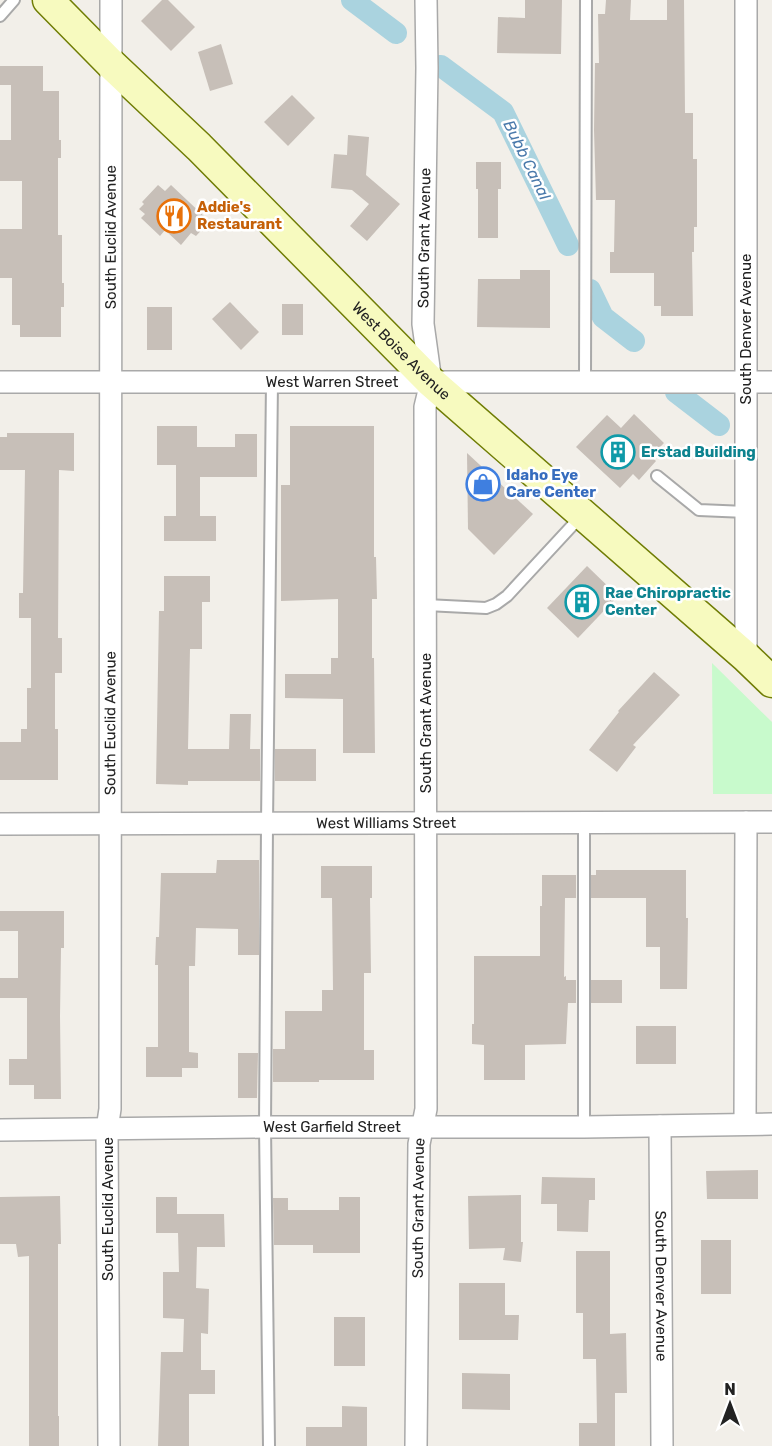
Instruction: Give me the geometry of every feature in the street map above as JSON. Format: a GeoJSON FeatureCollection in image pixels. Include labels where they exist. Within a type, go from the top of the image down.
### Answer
{"type":"FeatureCollection","features":[{"type":"Feature","properties":{"kind":"street","name":"West Boise Avenue"},"geometry":{"type":"LineString","coordinates":[[48,0],[111,64],[199,147],[431,382],[772,682]]}},
{"type":"Feature","properties":{"kind":"street","name":"South Euclid Avenue"},"geometry":{"type":"LineString","coordinates":[[109,1446],[107,1129],[110,1109],[111,0]]}},
{"type":"Feature","properties":{"kind":"street","name":"South Grant Avenue"},"geometry":{"type":"LineString","coordinates":[[416,1446],[419,1144],[426,1109],[425,407],[431,382],[423,324],[426,0]]}},
{"type":"Feature","properties":{"kind":"street","name":"South Denver Avenue"},"geometry":{"type":"LineString","coordinates":[[746,0],[746,657]]}},
{"type":"Feature","properties":{"kind":"street","name":"West Warren Street"},"geometry":{"type":"LineString","coordinates":[[0,382],[772,382]]}},
{"type":"Feature","properties":{"kind":"street"},"geometry":{"type":"LineString","coordinates":[[746,822],[746,1124]]}},
{"type":"Feature","properties":{"kind":"street","name":"West Williams Street"},"geometry":{"type":"LineString","coordinates":[[0,824],[772,822]]}},
{"type":"Feature","properties":{"kind":"street","name":"West Garfield Street"},"geometry":{"type":"LineString","coordinates":[[0,1130],[772,1124]]}},
{"type":"Feature","properties":{"kind":"street","name":"South Denver Avenue"},"geometry":{"type":"LineString","coordinates":[[660,1126],[662,1446]]}},
{"type":"Feature","properties":{"kind":"lane"},"geometry":{"type":"LineString","coordinates":[[0,16],[14,0]]}},
{"type":"Feature","properties":{"kind":"lane"},"geometry":{"type":"LineString","coordinates":[[585,382],[586,0]]}},
{"type":"Feature","properties":{"kind":"lane"},"geometry":{"type":"LineString","coordinates":[[269,1446],[266,1128],[272,382]]}},
{"type":"Feature","properties":{"kind":"lane"},"geometry":{"type":"LineString","coordinates":[[657,476],[699,510],[746,512]]}},
{"type":"Feature","properties":{"kind":"lane"},"geometry":{"type":"LineString","coordinates":[[426,605],[486,608],[496,604],[507,596],[582,514]]}},
{"type":"Feature","properties":{"kind":"lane"},"geometry":{"type":"LineString","coordinates":[[584,822],[584,1127]]}},
{"type":"Feature","properties":{"kind":"green space"},"geometry":{"type":"Polygon","coordinates":[[[712,663],[772,722],[772,794],[713,794],[712,663]]]}},
{"type":"Feature","properties":{"kind":"building"},"geometry":{"type":"Polygon","coordinates":[[[162,0],[168,0],[195,27],[171,51],[141,21],[162,0]]]}},
{"type":"Feature","properties":{"kind":"building"},"geometry":{"type":"Polygon","coordinates":[[[525,0],[562,0],[561,54],[497,53],[498,17],[525,18],[525,0]]]}},
{"type":"Feature","properties":{"kind":"building"},"geometry":{"type":"Polygon","coordinates":[[[606,0],[631,0],[630,20],[667,20],[667,0],[684,0],[685,113],[693,113],[693,159],[697,159],[697,227],[694,227],[694,252],[692,252],[693,316],[661,316],[661,306],[654,306],[654,273],[610,273],[610,252],[614,252],[615,200],[596,200],[594,130],[595,63],[599,63],[598,14],[605,14],[606,0]]]}},
{"type":"Feature","properties":{"kind":"building"},"geometry":{"type":"Polygon","coordinates":[[[221,44],[233,84],[210,91],[198,52],[221,44]]]}},
{"type":"Feature","properties":{"kind":"building"},"geometry":{"type":"Polygon","coordinates":[[[0,66],[43,66],[43,91],[59,91],[61,158],[58,158],[58,235],[62,235],[62,283],[64,283],[61,337],[20,337],[20,325],[12,325],[12,278],[0,278],[0,229],[22,229],[22,181],[0,181],[0,140],[11,140],[11,85],[0,85],[0,66]]]}},
{"type":"Feature","properties":{"kind":"building"},"geometry":{"type":"Polygon","coordinates":[[[292,95],[315,118],[288,146],[264,122],[292,95]]]}},
{"type":"Feature","properties":{"kind":"building"},"geometry":{"type":"Polygon","coordinates":[[[348,135],[369,137],[366,175],[400,204],[367,241],[350,226],[369,204],[352,190],[331,188],[334,154],[347,155],[348,135]]]}},
{"type":"Feature","properties":{"kind":"building"},"geometry":{"type":"Polygon","coordinates":[[[476,162],[501,162],[501,189],[498,189],[498,238],[478,238],[476,162]]]}},
{"type":"Feature","properties":{"kind":"building","name":"Addie's Restaurant"},"geometry":{"type":"Polygon","coordinates":[[[158,185],[165,191],[171,185],[206,218],[208,223],[196,236],[191,233],[181,245],[165,230],[160,236],[141,218],[145,214],[139,209],[144,204],[142,202],[158,185]]]}},
{"type":"Feature","properties":{"kind":"building"},"geometry":{"type":"Polygon","coordinates":[[[520,270],[550,270],[550,328],[477,327],[478,279],[520,279],[520,270]]]}},
{"type":"Feature","properties":{"kind":"building"},"geometry":{"type":"Polygon","coordinates":[[[230,302],[259,332],[241,350],[212,319],[230,302]]]}},
{"type":"Feature","properties":{"kind":"building"},"geometry":{"type":"Polygon","coordinates":[[[282,304],[303,304],[303,335],[282,335],[282,304]]]}},
{"type":"Feature","properties":{"kind":"building"},"geometry":{"type":"Polygon","coordinates":[[[147,307],[172,307],[172,350],[147,350],[147,307]]]}},
{"type":"Feature","properties":{"kind":"building","name":"Erstad Building"},"geometry":{"type":"Polygon","coordinates":[[[634,414],[664,443],[651,456],[656,461],[639,480],[633,474],[620,488],[576,447],[607,415],[621,428],[634,414]]]}},
{"type":"Feature","properties":{"kind":"building"},"geometry":{"type":"Polygon","coordinates":[[[157,426],[197,426],[197,447],[235,447],[235,434],[257,434],[257,477],[200,477],[200,516],[216,516],[216,541],[164,541],[164,516],[176,516],[176,465],[157,465],[157,426]]]}},
{"type":"Feature","properties":{"kind":"building"},"geometry":{"type":"Polygon","coordinates":[[[290,426],[374,426],[374,557],[376,557],[377,599],[372,599],[372,658],[374,658],[375,753],[343,753],[343,699],[285,698],[285,674],[331,674],[331,658],[338,658],[338,599],[281,601],[281,485],[290,485],[290,426]]]}},
{"type":"Feature","properties":{"kind":"building"},"geometry":{"type":"Polygon","coordinates":[[[7,433],[74,433],[74,471],[59,470],[58,638],[62,638],[62,673],[55,673],[58,780],[0,780],[0,742],[21,742],[21,729],[27,729],[27,688],[31,688],[31,618],[19,618],[19,593],[23,593],[25,470],[0,470],[0,437],[7,437],[7,433]]]}},
{"type":"Feature","properties":{"kind":"building","name":"Idaho Eye Care Center"},"geometry":{"type":"Polygon","coordinates":[[[467,453],[533,514],[494,555],[468,529],[467,453]]]}},
{"type":"Feature","properties":{"kind":"building","name":"Rae Chiropractic Center"},"geometry":{"type":"Polygon","coordinates":[[[587,566],[618,596],[578,638],[547,608],[587,566]]]}},
{"type":"Feature","properties":{"kind":"building"},"geometry":{"type":"Polygon","coordinates":[[[164,576],[210,576],[210,602],[202,602],[202,649],[190,649],[188,749],[229,749],[230,714],[251,714],[250,749],[260,749],[260,781],[188,781],[188,785],[156,784],[159,611],[164,611],[164,576]]]}},
{"type":"Feature","properties":{"kind":"building"},"geometry":{"type":"Polygon","coordinates":[[[654,672],[680,695],[633,745],[636,747],[617,772],[589,750],[618,711],[654,672]]]}},
{"type":"Feature","properties":{"kind":"building"},"geometry":{"type":"Polygon","coordinates":[[[275,749],[316,749],[316,781],[275,781],[275,749]]]}},
{"type":"Feature","properties":{"kind":"building"},"geometry":{"type":"Polygon","coordinates":[[[217,860],[259,860],[259,955],[238,955],[238,929],[196,928],[195,966],[189,966],[189,1052],[198,1053],[198,1068],[182,1068],[182,1077],[146,1077],[146,1047],[158,1047],[158,965],[155,965],[156,937],[159,937],[161,873],[216,873],[217,860]]]}},
{"type":"Feature","properties":{"kind":"building"},"geometry":{"type":"Polygon","coordinates":[[[321,866],[372,866],[371,973],[364,973],[364,1050],[374,1050],[374,1080],[273,1082],[273,1049],[285,1049],[285,1011],[322,1011],[322,990],[333,990],[332,898],[321,898],[321,866]]]}},
{"type":"Feature","properties":{"kind":"building"},"geometry":{"type":"Polygon","coordinates":[[[596,870],[686,870],[687,989],[660,989],[660,947],[646,947],[646,898],[591,898],[591,875],[596,875],[596,870]]]}},
{"type":"Feature","properties":{"kind":"building"},"geometry":{"type":"Polygon","coordinates":[[[542,875],[576,875],[576,898],[565,898],[564,977],[566,976],[566,980],[576,980],[576,1003],[568,1003],[566,1044],[525,1045],[525,1080],[484,1080],[484,1045],[472,1044],[474,956],[540,956],[542,875]]]}},
{"type":"Feature","properties":{"kind":"building"},"geometry":{"type":"Polygon","coordinates":[[[0,911],[64,911],[64,948],[61,948],[61,1099],[34,1099],[34,1085],[9,1085],[9,1059],[27,1059],[27,998],[0,998],[0,978],[18,978],[18,931],[0,931],[0,911]]]}},
{"type":"Feature","properties":{"kind":"building"},"geometry":{"type":"Polygon","coordinates":[[[591,980],[622,980],[622,1003],[591,1003],[591,980]]]}},
{"type":"Feature","properties":{"kind":"building"},"geometry":{"type":"Polygon","coordinates":[[[636,1026],[676,1026],[676,1064],[636,1064],[636,1026]]]}},
{"type":"Feature","properties":{"kind":"building"},"geometry":{"type":"Polygon","coordinates":[[[238,1053],[258,1053],[257,1098],[238,1098],[238,1053]]]}},
{"type":"Feature","properties":{"kind":"building"},"geometry":{"type":"Polygon","coordinates":[[[758,1170],[758,1199],[707,1199],[706,1171],[758,1170]]]}},
{"type":"Feature","properties":{"kind":"building"},"geometry":{"type":"Polygon","coordinates":[[[542,1177],[595,1178],[595,1200],[589,1200],[588,1232],[557,1231],[557,1204],[541,1204],[542,1177]]]}},
{"type":"Feature","properties":{"kind":"building"},"geometry":{"type":"Polygon","coordinates":[[[521,1195],[521,1242],[523,1242],[521,1262],[503,1260],[505,1248],[469,1249],[468,1196],[521,1195]]]}},
{"type":"Feature","properties":{"kind":"building"},"geometry":{"type":"Polygon","coordinates":[[[60,1196],[61,1244],[58,1244],[59,1446],[29,1446],[29,1256],[18,1257],[16,1244],[0,1244],[0,1197],[60,1196]]]}},
{"type":"Feature","properties":{"kind":"building"},"geometry":{"type":"Polygon","coordinates":[[[156,1197],[177,1197],[177,1214],[224,1214],[225,1247],[197,1247],[196,1288],[209,1289],[208,1334],[201,1333],[201,1370],[215,1370],[215,1394],[189,1394],[189,1446],[158,1446],[161,1352],[183,1352],[184,1319],[163,1318],[163,1272],[179,1272],[178,1233],[156,1233],[156,1197]]]}},
{"type":"Feature","properties":{"kind":"building"},"geometry":{"type":"Polygon","coordinates":[[[339,1197],[360,1197],[360,1253],[313,1253],[313,1245],[274,1245],[273,1198],[288,1198],[288,1210],[339,1210],[339,1197]]]}},
{"type":"Feature","properties":{"kind":"building"},"geometry":{"type":"Polygon","coordinates":[[[701,1240],[731,1240],[731,1294],[701,1294],[701,1240]]]}},
{"type":"Feature","properties":{"kind":"building"},"geometry":{"type":"Polygon","coordinates":[[[576,1251],[610,1251],[610,1334],[626,1333],[627,1393],[615,1393],[615,1446],[579,1446],[579,1423],[597,1423],[596,1359],[583,1359],[583,1313],[576,1313],[576,1251]]]}},
{"type":"Feature","properties":{"kind":"building"},"geometry":{"type":"Polygon","coordinates":[[[459,1283],[505,1283],[505,1315],[519,1315],[518,1340],[459,1340],[459,1283]]]}},
{"type":"Feature","properties":{"kind":"building"},"geometry":{"type":"Polygon","coordinates":[[[334,1317],[365,1317],[365,1366],[334,1366],[334,1317]]]}},
{"type":"Feature","properties":{"kind":"building"},"geometry":{"type":"Polygon","coordinates":[[[462,1373],[510,1374],[510,1410],[462,1409],[462,1373]]]}},
{"type":"Feature","properties":{"kind":"building"},"geometry":{"type":"Polygon","coordinates":[[[342,1406],[367,1407],[367,1446],[306,1446],[306,1427],[342,1427],[342,1406]]]}},
{"type":"Feature","properties":{"kind":"waterway","name":"Bubb Canal"},"geometry":{"type":"LineString","coordinates":[[352,0],[396,33]]}},
{"type":"Feature","properties":{"kind":"waterway","name":"Bubb Canal"},"geometry":{"type":"LineString","coordinates":[[441,66],[503,112],[568,245]]}},
{"type":"Feature","properties":{"kind":"waterway","name":"Bubb Canal"},"geometry":{"type":"LineString","coordinates":[[590,290],[603,317],[634,341]]}},
{"type":"Feature","properties":{"kind":"waterway","name":"Bubb Canal"},"geometry":{"type":"LineString","coordinates":[[676,392],[719,425]]}},
{"type":"Feature","properties":{"kind":"place","name":"Addie's Restaurant"},"geometry":{"type":"Point","coordinates":[174,216]}},
{"type":"Feature","properties":{"kind":"place","name":"Erstad Building"},"geometry":{"type":"Point","coordinates":[618,452]}},
{"type":"Feature","properties":{"kind":"place","name":"Idaho Eye Care Center"},"geometry":{"type":"Point","coordinates":[483,484]}},
{"type":"Feature","properties":{"kind":"place","name":"Rae Chiropractic Center"},"geometry":{"type":"Point","coordinates":[582,602]}}]}
